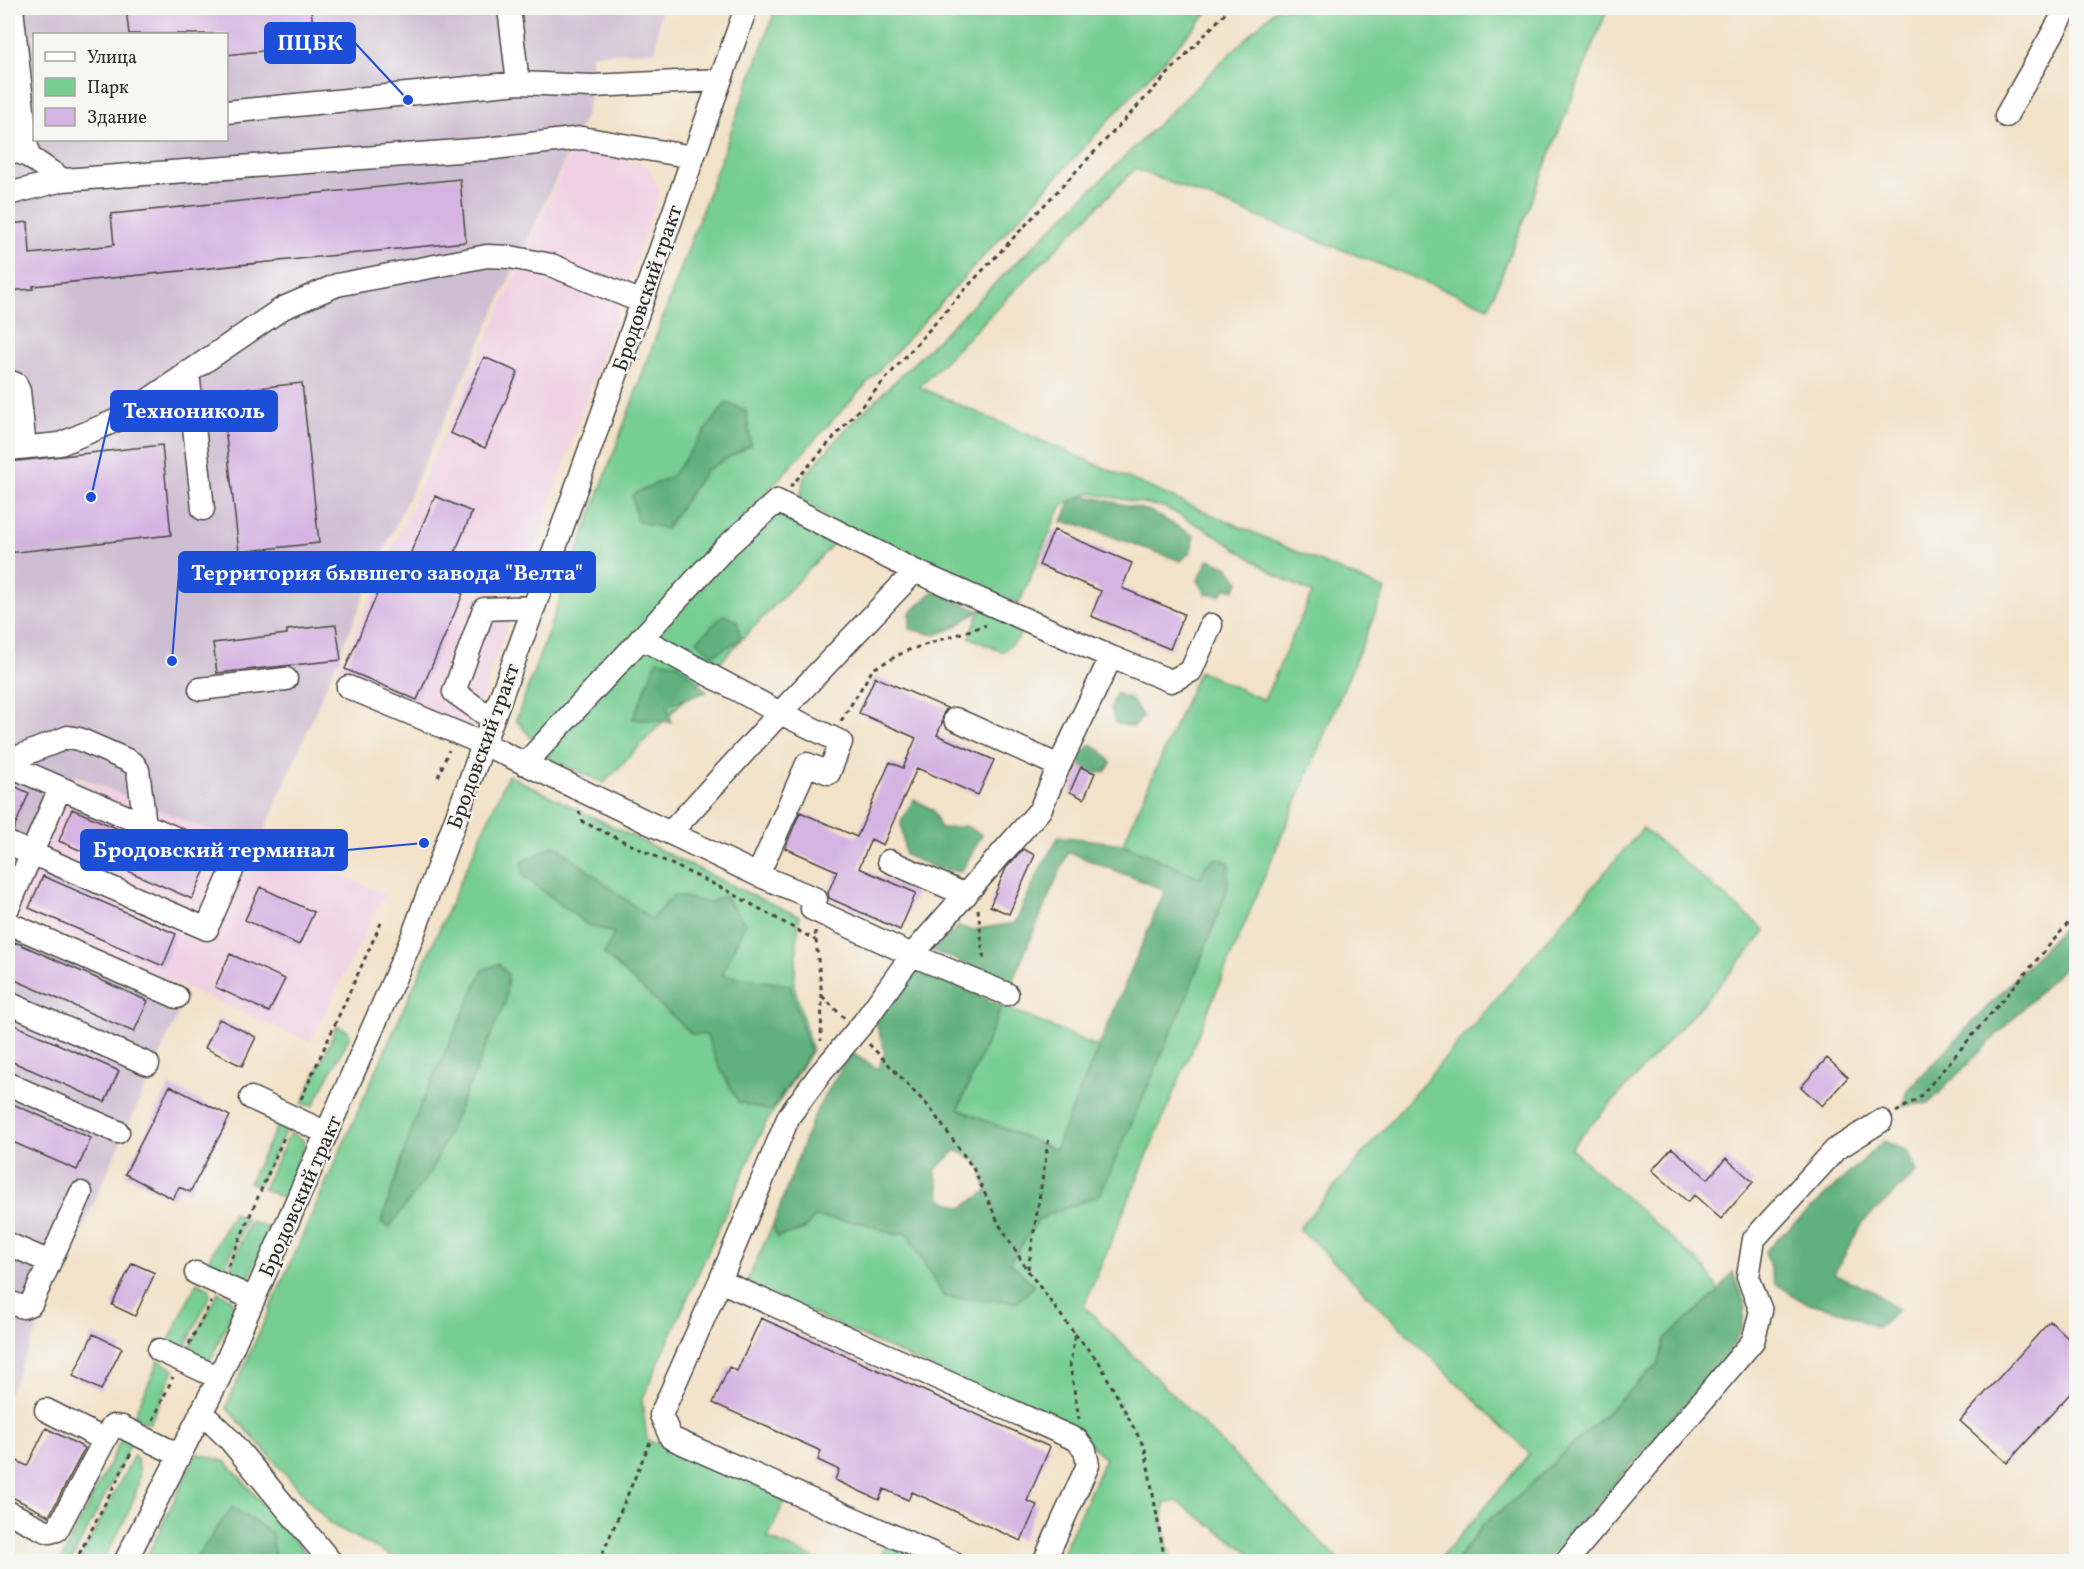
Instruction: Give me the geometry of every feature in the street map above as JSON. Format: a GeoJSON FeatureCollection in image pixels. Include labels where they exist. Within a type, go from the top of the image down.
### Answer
{"type":"FeatureCollection","features":[{"type":"Feature","properties":{"kind":"street"},"geometry":{"type":"LineString","coordinates":[[12,8],[18,152],[63,180]]}},
{"type":"Feature","properties":{"kind":"street"},"geometry":{"type":"LineString","coordinates":[[509,8],[518,83]]}},
{"type":"Feature","properties":{"kind":"street","name":"Бродовский тракт"},"geometry":{"type":"LineString","coordinates":[[124,1562],[219,1378],[410,943],[534,607],[746,8]]}},
{"type":"Feature","properties":{"kind":"street"},"geometry":{"type":"LineString","coordinates":[[2006,116],[2067,8]]}},
{"type":"Feature","properties":{"kind":"street"},"geometry":{"type":"LineString","coordinates":[[228,112],[518,83],[592,86],[720,80]]}},
{"type":"Feature","properties":{"kind":"street"},"geometry":{"type":"LineString","coordinates":[[8,194],[63,180],[486,148],[582,138],[693,157]]}},
{"type":"Feature","properties":{"kind":"street"},"geometry":{"type":"LineString","coordinates":[[8,381],[16,384],[19,391],[16,448],[60,444],[122,418],[283,308],[337,285],[487,256],[551,265],[642,302]]}},
{"type":"Feature","properties":{"kind":"street"},"geometry":{"type":"LineString","coordinates":[[188,372],[203,509]]}},
{"type":"Feature","properties":{"kind":"street"},"geometry":{"type":"LineString","coordinates":[[525,764],[726,547],[777,501],[915,571],[1111,657],[1172,681],[1191,671],[1211,625]]}},
{"type":"Feature","properties":{"kind":"street"},"geometry":{"type":"LineString","coordinates":[[670,833],[915,571]]}},
{"type":"Feature","properties":{"kind":"street"},"geometry":{"type":"LineString","coordinates":[[492,719],[454,692],[484,609],[534,607]]}},
{"type":"Feature","properties":{"kind":"street"},"geometry":{"type":"LineString","coordinates":[[640,638],[780,713],[841,742],[829,773],[807,764],[758,875]]}},
{"type":"Feature","properties":{"kind":"street"},"geometry":{"type":"LineString","coordinates":[[952,1562],[671,1438],[661,1415],[789,1116],[912,955],[1040,810],[1111,657]]}},
{"type":"Feature","properties":{"kind":"street"},"geometry":{"type":"LineString","coordinates":[[200,689],[286,679]]}},
{"type":"Feature","properties":{"kind":"street"},"geometry":{"type":"LineString","coordinates":[[348,687],[483,744],[758,875],[816,899],[813,909],[912,955],[1007,993]]}},
{"type":"Feature","properties":{"kind":"street"},"geometry":{"type":"LineString","coordinates":[[955,719],[1059,766]]}},
{"type":"Feature","properties":{"kind":"street"},"geometry":{"type":"LineString","coordinates":[[8,763],[68,737],[79,739],[127,760],[138,770],[145,825]]}},
{"type":"Feature","properties":{"kind":"street"},"geometry":{"type":"LineString","coordinates":[[8,763],[235,864],[208,926],[8,843]]}},
{"type":"Feature","properties":{"kind":"street"},"geometry":{"type":"LineString","coordinates":[[8,908],[60,788]]}},
{"type":"Feature","properties":{"kind":"street"},"geometry":{"type":"LineString","coordinates":[[889,861],[970,890]]}},
{"type":"Feature","properties":{"kind":"street"},"geometry":{"type":"LineString","coordinates":[[8,923],[177,997]]}},
{"type":"Feature","properties":{"kind":"street"},"geometry":{"type":"LineString","coordinates":[[8,1003],[148,1064]]}},
{"type":"Feature","properties":{"kind":"street"},"geometry":{"type":"LineString","coordinates":[[8,1084],[118,1132]]}},
{"type":"Feature","properties":{"kind":"street"},"geometry":{"type":"LineString","coordinates":[[251,1098],[327,1133]]}},
{"type":"Feature","properties":{"kind":"street"},"geometry":{"type":"LineString","coordinates":[[1566,1562],[1754,1341],[1761,1311],[1748,1276],[1755,1239],[1835,1150],[1881,1121]]}},
{"type":"Feature","properties":{"kind":"street"},"geometry":{"type":"LineString","coordinates":[[8,1302],[23,1307],[31,1304],[81,1192]]}},
{"type":"Feature","properties":{"kind":"street"},"geometry":{"type":"LineString","coordinates":[[8,1244],[50,1262]]}},
{"type":"Feature","properties":{"kind":"street"},"geometry":{"type":"LineString","coordinates":[[196,1273],[254,1299]]}},
{"type":"Feature","properties":{"kind":"street"},"geometry":{"type":"LineString","coordinates":[[720,1281],[1077,1440],[1085,1450],[1088,1465],[1044,1562]]}},
{"type":"Feature","properties":{"kind":"street"},"geometry":{"type":"LineString","coordinates":[[159,1350],[219,1378]]}},
{"type":"Feature","properties":{"kind":"street"},"geometry":{"type":"LineString","coordinates":[[46,1410],[104,1439]]}},
{"type":"Feature","properties":{"kind":"street"},"geometry":{"type":"LineString","coordinates":[[201,1412],[229,1439],[331,1562]]}},
{"type":"Feature","properties":{"kind":"street"},"geometry":{"type":"LineString","coordinates":[[8,1512],[44,1530],[50,1532],[57,1530],[112,1426],[116,1425],[179,1455]]}},
{"type":"Feature","properties":{"kind":"path"},"geometry":{"type":"LineString","coordinates":[[777,501],[968,286],[1230,8]]}},
{"type":"Feature","properties":{"kind":"path"},"geometry":{"type":"LineString","coordinates":[[831,738],[873,669],[906,651],[1017,614]]}},
{"type":"Feature","properties":{"kind":"path"},"geometry":{"type":"LineString","coordinates":[[572,786],[583,822],[728,891],[815,940]]}},
{"type":"Feature","properties":{"kind":"path"},"geometry":{"type":"LineString","coordinates":[[970,890],[986,985]]}},
{"type":"Feature","properties":{"kind":"path"},"geometry":{"type":"LineString","coordinates":[[813,909],[822,996],[820,1074]]}},
{"type":"Feature","properties":{"kind":"path"},"geometry":{"type":"LineString","coordinates":[[1881,1121],[1919,1098],[2076,914]]}},
{"type":"Feature","properties":{"kind":"path"},"geometry":{"type":"LineString","coordinates":[[75,1562],[135,1446],[149,1427],[220,1284],[381,923]]}},
{"type":"Feature","properties":{"kind":"path"},"geometry":{"type":"LineString","coordinates":[[822,996],[930,1108],[973,1167],[999,1224],[1028,1271],[1099,1362],[1145,1449],[1165,1562]]}},
{"type":"Feature","properties":{"kind":"path"},"geometry":{"type":"LineString","coordinates":[[1028,1271],[1049,1137]]}},
{"type":"Feature","properties":{"kind":"path"},"geometry":{"type":"LineString","coordinates":[[1075,1334],[1070,1365],[1085,1450]]}},
{"type":"Feature","properties":{"kind":"shaded area"},"geometry":{"type":"Polygon","coordinates":[[[8,8],[660,8],[656,51],[591,54],[592,86],[586,114],[385,548],[256,850],[75,775],[10,919],[186,996],[8,1395],[8,8]]]}},
{"type":"Feature","properties":{"kind":"shaded area"},"geometry":{"type":"Polygon","coordinates":[[[573,147],[647,165],[660,191],[471,728],[337,672],[573,147]]]}},
{"type":"Feature","properties":{"kind":"shaded area"},"geometry":{"type":"Polygon","coordinates":[[[75,778],[265,843],[385,894],[310,1042],[17,914],[75,778]]]}},
{"type":"Feature","properties":{"kind":"green space"},"geometry":{"type":"Polygon","coordinates":[[[776,8],[1212,8],[536,743],[516,720],[776,8]]]}},
{"type":"Feature","properties":{"kind":"green space"},"geometry":{"type":"Polygon","coordinates":[[[1277,8],[1608,8],[1489,307],[1135,169],[919,387],[1385,590],[1084,1306],[1340,1561],[1261,1561],[1177,1501],[1164,1504],[1163,1525],[1171,1561],[1059,1561],[1105,1459],[1083,1437],[746,1283],[773,1225],[777,1237],[804,1229],[815,1217],[864,1223],[896,1235],[906,1232],[944,1297],[1017,1302],[1034,1286],[1010,1262],[1037,1222],[1047,1215],[1100,1194],[1185,1001],[1227,890],[1229,862],[1201,878],[1123,844],[1199,671],[1264,700],[1312,593],[1278,576],[1209,531],[1164,507],[1089,493],[1061,506],[1019,604],[837,524],[800,499],[804,477],[844,431],[1277,8]]]}},
{"type":"Feature","properties":{"kind":"green space"},"geometry":{"type":"Polygon","coordinates":[[[726,403],[746,410],[751,445],[706,470],[666,529],[637,521],[632,495],[672,476],[726,403]]]}},
{"type":"Feature","properties":{"kind":"green space"},"geometry":{"type":"Polygon","coordinates":[[[1087,496],[1150,511],[1194,536],[1191,551],[1181,561],[1077,524],[1062,522],[1071,501],[1087,496]]]}},
{"type":"Feature","properties":{"kind":"green space"},"geometry":{"type":"Polygon","coordinates":[[[775,510],[837,540],[604,783],[541,755],[775,510]]]}},
{"type":"Feature","properties":{"kind":"green space"},"geometry":{"type":"Polygon","coordinates":[[[1209,559],[1228,567],[1239,582],[1234,590],[1226,588],[1220,595],[1206,594],[1198,580],[1209,559]]]}},
{"type":"Feature","properties":{"kind":"green space"},"geometry":{"type":"Polygon","coordinates":[[[934,591],[979,611],[951,629],[934,635],[910,629],[910,613],[934,591]]]}},
{"type":"Feature","properties":{"kind":"green space"},"geometry":{"type":"Polygon","coordinates":[[[982,607],[1023,626],[1018,639],[1002,652],[969,637],[982,607]]]}},
{"type":"Feature","properties":{"kind":"green space"},"geometry":{"type":"Polygon","coordinates":[[[723,615],[737,620],[741,639],[713,655],[697,641],[723,615]]]}},
{"type":"Feature","properties":{"kind":"green space"},"geometry":{"type":"Polygon","coordinates":[[[657,660],[678,664],[707,692],[667,705],[671,722],[633,719],[657,660]]]}},
{"type":"Feature","properties":{"kind":"green space"},"geometry":{"type":"Polygon","coordinates":[[[1116,693],[1131,699],[1143,717],[1133,727],[1115,723],[1111,708],[1116,693]]]}},
{"type":"Feature","properties":{"kind":"green space"},"geometry":{"type":"Polygon","coordinates":[[[1090,745],[1101,750],[1111,763],[1105,772],[1095,773],[1081,767],[1081,755],[1090,745]]]}},
{"type":"Feature","properties":{"kind":"green space"},"geometry":{"type":"Polygon","coordinates":[[[508,775],[741,890],[799,916],[794,985],[812,1050],[764,1126],[642,1400],[647,1440],[786,1498],[768,1538],[820,1561],[401,1561],[330,1524],[226,1407],[508,775]]]}},
{"type":"Feature","properties":{"kind":"green space"},"geometry":{"type":"Polygon","coordinates":[[[914,799],[933,810],[941,829],[966,826],[982,835],[961,872],[939,869],[905,855],[901,822],[914,799]]]}},
{"type":"Feature","properties":{"kind":"green space"},"geometry":{"type":"Polygon","coordinates":[[[1643,828],[1766,931],[1570,1148],[1706,1269],[1719,1292],[1665,1339],[1659,1363],[1514,1500],[1484,1524],[1455,1561],[1438,1561],[1530,1454],[1299,1228],[1643,828]]]}},
{"type":"Feature","properties":{"kind":"green space"},"geometry":{"type":"Polygon","coordinates":[[[1059,836],[1123,844],[1201,878],[1205,866],[1216,858],[1229,862],[1227,890],[1185,1001],[1100,1195],[1047,1215],[1037,1222],[1010,1262],[1034,1286],[1017,1302],[944,1297],[906,1232],[896,1235],[864,1223],[815,1217],[804,1229],[777,1237],[773,1225],[818,1108],[850,1052],[878,1069],[885,1052],[875,1019],[898,997],[917,968],[1002,1006],[958,1109],[1055,1150],[1165,890],[1068,852],[1012,982],[931,950],[958,926],[971,930],[1015,923],[1041,867],[1059,836]],[[956,1150],[935,1170],[941,1199],[962,1208],[987,1191],[979,1162],[956,1150]]]}},
{"type":"Feature","properties":{"kind":"green space"},"geometry":{"type":"Polygon","coordinates":[[[555,845],[651,919],[674,895],[709,903],[724,896],[745,923],[722,975],[790,985],[810,1052],[774,1107],[769,1111],[738,1102],[715,1058],[707,1035],[692,1034],[604,954],[614,933],[588,925],[523,876],[522,862],[555,845]]]}},
{"type":"Feature","properties":{"kind":"green space"},"geometry":{"type":"Polygon","coordinates":[[[2076,923],[2076,955],[1929,1103],[1903,1106],[1906,1092],[2066,925],[2076,923]]]}},
{"type":"Feature","properties":{"kind":"green space"},"geometry":{"type":"Polygon","coordinates":[[[499,964],[508,975],[505,1003],[432,1170],[389,1228],[381,1222],[418,1111],[483,970],[499,964]]]}},
{"type":"Feature","properties":{"kind":"green space"},"geometry":{"type":"Polygon","coordinates":[[[1002,1006],[1099,1047],[1055,1150],[958,1109],[1002,1006]]]}},
{"type":"Feature","properties":{"kind":"green space"},"geometry":{"type":"Polygon","coordinates":[[[337,1026],[348,1031],[350,1036],[313,1106],[302,1104],[337,1026]]]}},
{"type":"Feature","properties":{"kind":"green space"},"geometry":{"type":"Polygon","coordinates":[[[278,1125],[285,1127],[286,1130],[258,1186],[249,1182],[278,1125]]]}},
{"type":"Feature","properties":{"kind":"green space"},"geometry":{"type":"Polygon","coordinates":[[[290,1133],[305,1143],[283,1198],[263,1189],[290,1133]]]}},
{"type":"Feature","properties":{"kind":"green space"},"geometry":{"type":"Polygon","coordinates":[[[1884,1141],[1908,1151],[1917,1172],[1863,1222],[1834,1274],[1874,1292],[1898,1310],[1877,1328],[1847,1313],[1802,1301],[1774,1282],[1765,1251],[1884,1141]]]}},
{"type":"Feature","properties":{"kind":"green space"},"geometry":{"type":"Polygon","coordinates":[[[233,1213],[246,1219],[219,1281],[201,1274],[233,1213]]]}},
{"type":"Feature","properties":{"kind":"green space"},"geometry":{"type":"Polygon","coordinates":[[[250,1221],[267,1227],[269,1233],[243,1292],[223,1283],[250,1221]]]}},
{"type":"Feature","properties":{"kind":"green space"},"geometry":{"type":"Polygon","coordinates":[[[1733,1272],[1745,1304],[1742,1327],[1727,1356],[1547,1561],[1455,1562],[1484,1524],[1514,1500],[1659,1363],[1665,1339],[1718,1292],[1733,1272]]]}},
{"type":"Feature","properties":{"kind":"green space"},"geometry":{"type":"Polygon","coordinates":[[[197,1282],[209,1288],[210,1295],[180,1358],[164,1351],[197,1282]]]}},
{"type":"Feature","properties":{"kind":"green space"},"geometry":{"type":"Polygon","coordinates":[[[218,1292],[232,1299],[234,1308],[211,1359],[203,1368],[184,1359],[218,1292]]]}},
{"type":"Feature","properties":{"kind":"green space"},"geometry":{"type":"Polygon","coordinates":[[[159,1360],[174,1370],[150,1423],[133,1418],[159,1360]]]}},
{"type":"Feature","properties":{"kind":"green space"},"geometry":{"type":"Polygon","coordinates":[[[127,1428],[135,1433],[120,1467],[71,1561],[60,1562],[127,1428]]]}},
{"type":"Feature","properties":{"kind":"green space"},"geometry":{"type":"Polygon","coordinates":[[[197,1453],[226,1462],[313,1561],[144,1562],[197,1453]]]}},
{"type":"Feature","properties":{"kind":"green space"},"geometry":{"type":"Polygon","coordinates":[[[134,1455],[139,1466],[139,1479],[136,1493],[123,1524],[102,1561],[79,1561],[134,1455]]]}},
{"type":"Feature","properties":{"kind":"green space"},"geometry":{"type":"Polygon","coordinates":[[[232,1507],[272,1533],[275,1561],[194,1561],[232,1507]]]}},
{"type":"Feature","properties":{"kind":"green space"},"geometry":{"type":"Polygon","coordinates":[[[887,1542],[934,1562],[878,1562],[887,1542]]]}},
{"type":"Feature","properties":{"kind":"building"},"geometry":{"type":"Polygon","coordinates":[[[126,8],[311,8],[315,45],[228,55],[228,33],[129,33],[126,8]]]}},
{"type":"Feature","properties":{"kind":"building"},"geometry":{"type":"Polygon","coordinates":[[[460,179],[466,242],[33,286],[33,289],[8,291],[8,224],[28,222],[30,254],[114,245],[111,214],[460,179]]]}},
{"type":"Feature","properties":{"kind":"building"},"geometry":{"type":"Polygon","coordinates":[[[484,357],[518,372],[485,448],[450,433],[484,357]]]}},
{"type":"Feature","properties":{"kind":"building"},"geometry":{"type":"Polygon","coordinates":[[[302,383],[319,543],[239,552],[221,392],[302,383]]]}},
{"type":"Feature","properties":{"kind":"building"},"geometry":{"type":"Polygon","coordinates":[[[162,445],[171,535],[8,553],[8,462],[162,445]]]}},
{"type":"Feature","properties":{"kind":"building"},"geometry":{"type":"Polygon","coordinates":[[[435,496],[472,512],[441,585],[463,594],[417,700],[345,669],[391,562],[404,568],[435,496]]]}},
{"type":"Feature","properties":{"kind":"building"},"geometry":{"type":"Polygon","coordinates":[[[1054,530],[1132,563],[1122,588],[1184,614],[1170,649],[1091,616],[1101,591],[1039,565],[1054,530]]]}},
{"type":"Feature","properties":{"kind":"building"},"geometry":{"type":"Polygon","coordinates":[[[336,625],[341,660],[217,673],[213,643],[287,634],[287,630],[336,625]]]}},
{"type":"Feature","properties":{"kind":"building"},"geometry":{"type":"Polygon","coordinates":[[[875,677],[947,708],[937,735],[994,760],[978,795],[917,768],[883,845],[871,839],[859,868],[916,893],[900,930],[829,898],[828,893],[837,871],[785,848],[800,812],[857,837],[890,762],[903,768],[916,738],[859,713],[875,677]]]}},
{"type":"Feature","properties":{"kind":"building"},"geometry":{"type":"Polygon","coordinates":[[[1081,767],[1095,773],[1084,799],[1070,792],[1081,767]]]}},
{"type":"Feature","properties":{"kind":"building"},"geometry":{"type":"Polygon","coordinates":[[[8,783],[29,793],[13,831],[8,830],[8,783]]]}},
{"type":"Feature","properties":{"kind":"building"},"geometry":{"type":"Polygon","coordinates":[[[72,809],[206,867],[192,899],[59,841],[72,809]]]}},
{"type":"Feature","properties":{"kind":"building"},"geometry":{"type":"Polygon","coordinates":[[[1023,849],[1035,855],[1009,914],[990,906],[1006,868],[1023,849]]]}},
{"type":"Feature","properties":{"kind":"building"},"geometry":{"type":"Polygon","coordinates":[[[43,876],[176,934],[163,966],[29,908],[43,876]]]}},
{"type":"Feature","properties":{"kind":"building"},"geometry":{"type":"Polygon","coordinates":[[[260,887],[314,912],[299,945],[245,920],[260,887]]]}},
{"type":"Feature","properties":{"kind":"building"},"geometry":{"type":"Polygon","coordinates":[[[15,942],[148,1001],[134,1032],[8,977],[8,958],[15,942]]]}},
{"type":"Feature","properties":{"kind":"building"},"geometry":{"type":"Polygon","coordinates":[[[230,954],[285,979],[269,1012],[215,987],[230,954]]]}},
{"type":"Feature","properties":{"kind":"building"},"geometry":{"type":"Polygon","coordinates":[[[219,1019],[256,1037],[242,1066],[205,1048],[219,1019]]]}},
{"type":"Feature","properties":{"kind":"building"},"geometry":{"type":"Polygon","coordinates":[[[8,1022],[119,1071],[105,1102],[8,1060],[8,1022]]]}},
{"type":"Feature","properties":{"kind":"building"},"geometry":{"type":"Polygon","coordinates":[[[1827,1058],[1848,1077],[1822,1106],[1801,1087],[1827,1058]]]}},
{"type":"Feature","properties":{"kind":"building"},"geometry":{"type":"Polygon","coordinates":[[[170,1086],[230,1116],[190,1192],[179,1187],[173,1199],[125,1174],[170,1086]]]}},
{"type":"Feature","properties":{"kind":"building"},"geometry":{"type":"Polygon","coordinates":[[[8,1102],[91,1138],[77,1170],[8,1140],[8,1102]]]}},
{"type":"Feature","properties":{"kind":"building"},"geometry":{"type":"Polygon","coordinates":[[[1672,1148],[1708,1179],[1726,1158],[1753,1182],[1721,1219],[1694,1195],[1688,1202],[1652,1170],[1672,1148]]]}},
{"type":"Feature","properties":{"kind":"building"},"geometry":{"type":"Polygon","coordinates":[[[132,1263],[155,1273],[135,1316],[112,1305],[132,1263]]]}},
{"type":"Feature","properties":{"kind":"building"},"geometry":{"type":"Polygon","coordinates":[[[761,1318],[1050,1447],[1027,1501],[1037,1505],[1021,1541],[912,1492],[908,1500],[884,1489],[879,1500],[835,1480],[839,1470],[818,1460],[821,1451],[713,1403],[729,1367],[737,1371],[761,1318]]]}},
{"type":"Feature","properties":{"kind":"building"},"geometry":{"type":"Polygon","coordinates":[[[2050,1321],[2076,1346],[2076,1387],[2007,1463],[1960,1421],[2050,1321]]]}},
{"type":"Feature","properties":{"kind":"building"},"geometry":{"type":"Polygon","coordinates":[[[93,1334],[122,1348],[101,1390],[73,1376],[93,1334]]]}},
{"type":"Feature","properties":{"kind":"building"},"geometry":{"type":"Polygon","coordinates":[[[46,1428],[85,1448],[49,1516],[8,1495],[8,1456],[27,1466],[46,1428]]]}},
{"type":"Feature","properties":{"kind":"place","name":"ПЦБК"},"geometry":{"type":"Point","coordinates":[408,100]}},
{"type":"Feature","properties":{"kind":"place","name":"Технониколь"},"geometry":{"type":"Point","coordinates":[91,497]}},
{"type":"Feature","properties":{"kind":"place","name":"Территория бывшего завода \"Велта\""},"geometry":{"type":"Point","coordinates":[172,661]}},
{"type":"Feature","properties":{"kind":"place","name":"Бродовский терминал"},"geometry":{"type":"Point","coordinates":[424,843]}}]}
